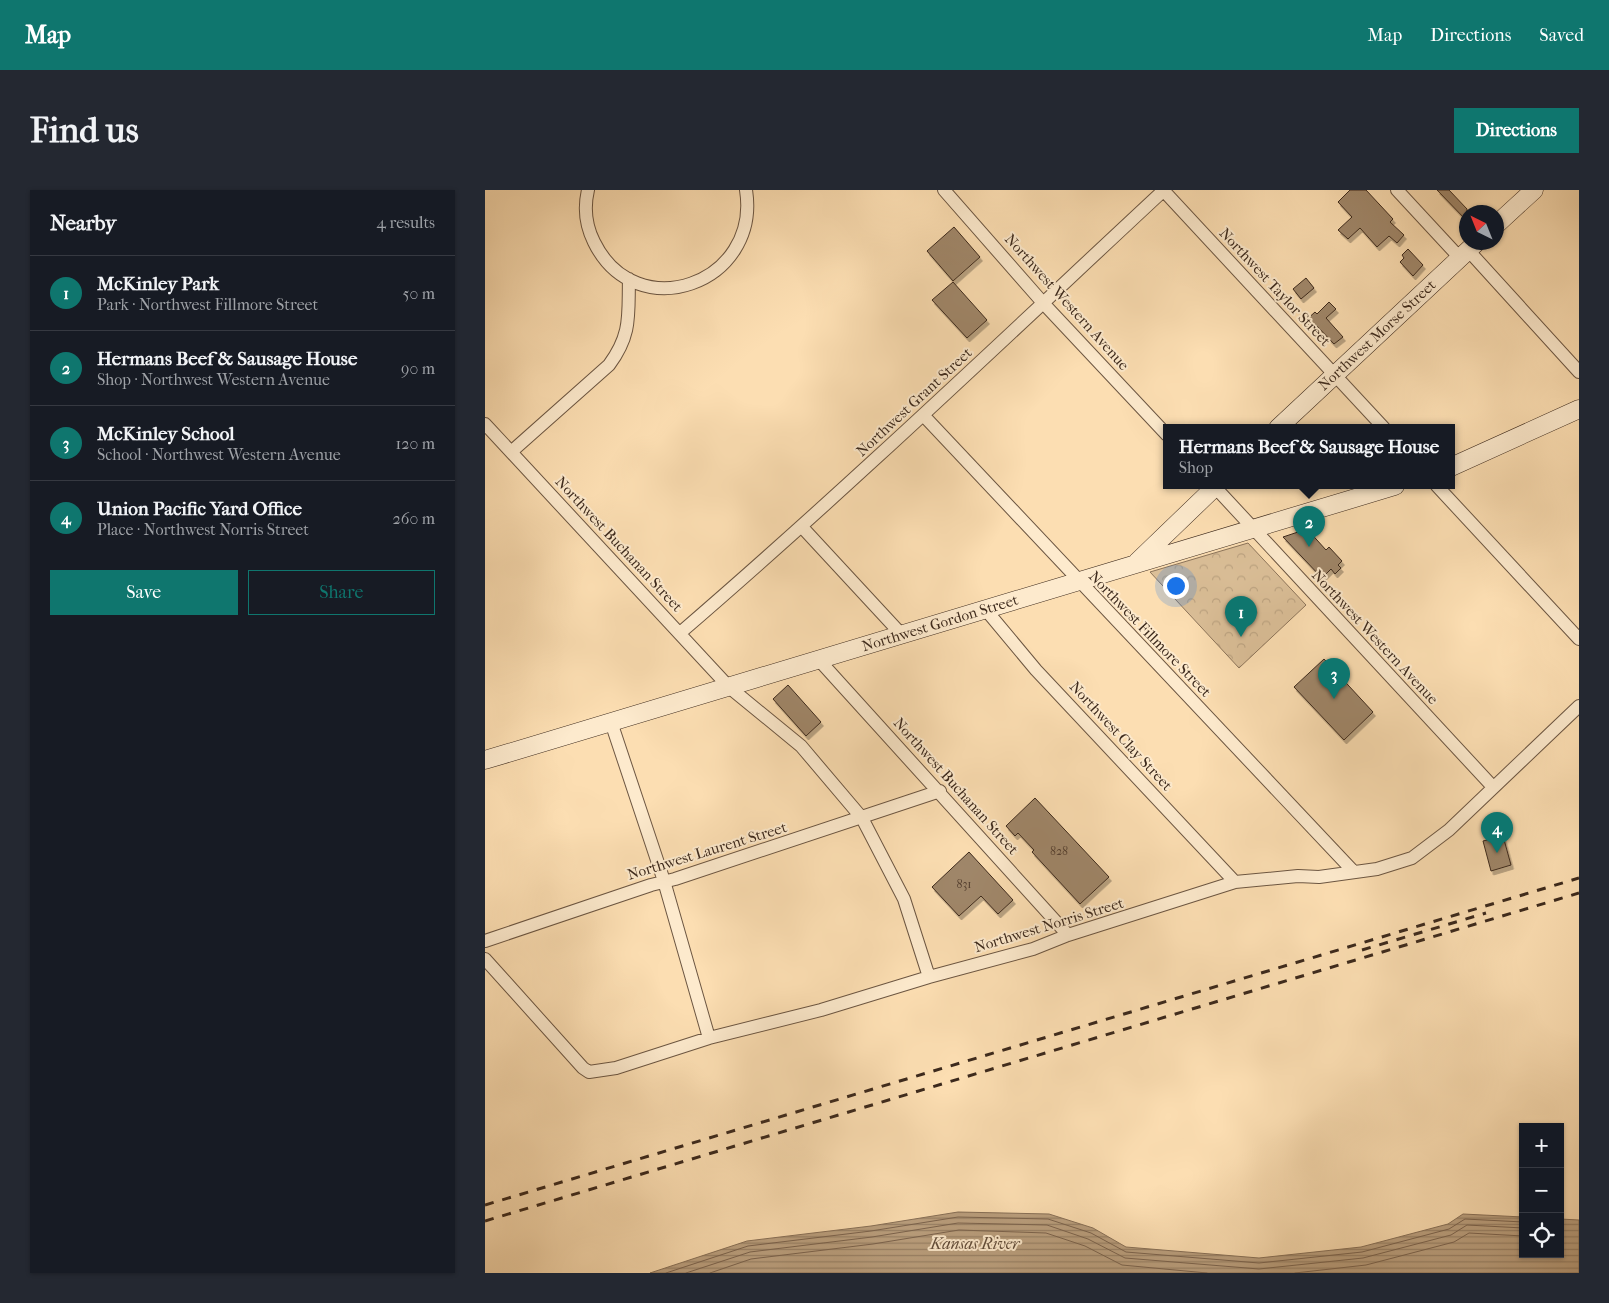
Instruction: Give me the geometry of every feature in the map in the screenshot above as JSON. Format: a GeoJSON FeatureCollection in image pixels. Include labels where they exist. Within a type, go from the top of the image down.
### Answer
{"type":"FeatureCollection","features":[{"type":"Feature","properties":{"kind":"main road"},"geometry":{"type":"LineString","coordinates":[[1504,218],[1534,190]]}},
{"type":"Feature","properties":{"kind":"main road","name":"Northwest Morse Street"},"geometry":{"type":"LineString","coordinates":[[1282,424],[1468,250]]}},
{"type":"Feature","properties":{"kind":"main road"},"geometry":{"type":"LineString","coordinates":[[1455,465],[1579,409]]}},
{"type":"Feature","properties":{"kind":"main road"},"geometry":{"type":"LineString","coordinates":[[1135,564],[1212,489]]}},
{"type":"Feature","properties":{"kind":"main road","name":"Northwest Gordon Street"},"geometry":{"type":"LineString","coordinates":[[485,760],[1385,489]]}},
{"type":"Feature","properties":{"kind":"street"},"geometry":{"type":"LineString","coordinates":[[588,190],[585,209],[591,237],[606,261],[629,279],[659,288],[675,288],[690,285],[717,271],[734,253],[744,233],[748,209],[746,190]]}},
{"type":"Feature","properties":{"kind":"street","name":"Northwest Western Avenue"},"geometry":{"type":"LineString","coordinates":[[944,190],[1044,304],[1163,431]]}},
{"type":"Feature","properties":{"kind":"street","name":"Northwest Grant Street"},"geometry":{"type":"LineString","coordinates":[[680,633],[802,527],[924,416],[1164,190]]}},
{"type":"Feature","properties":{"kind":"street","name":"Northwest Taylor Street"},"geometry":{"type":"LineString","coordinates":[[1164,190],[1380,424]]}},
{"type":"Feature","properties":{"kind":"street"},"geometry":{"type":"LineString","coordinates":[[1397,190],[1459,242]]}},
{"type":"Feature","properties":{"kind":"street"},"geometry":{"type":"LineString","coordinates":[[1468,250],[1579,372]]}},
{"type":"Feature","properties":{"kind":"street"},"geometry":{"type":"LineString","coordinates":[[511,452],[609,365],[620,350],[626,336],[628,324],[629,279]]}},
{"type":"Feature","properties":{"kind":"street","name":"Northwest Fillmore Street"},"geometry":{"type":"LineString","coordinates":[[924,416],[1078,582],[1353,872]]}},
{"type":"Feature","properties":{"kind":"street","name":"Northwest Buchanan Street"},"geometry":{"type":"LineString","coordinates":[[485,424],[729,687],[801,746],[862,818],[904,899],[929,977]]}},
{"type":"Feature","properties":{"kind":"street","name":"Northwest Western Avenue"},"geometry":{"type":"LineString","coordinates":[[1218,489],[1252,529],[1493,787]]}},
{"type":"Feature","properties":{"kind":"street"},"geometry":{"type":"LineString","coordinates":[[1440,489],[1579,639]]}},
{"type":"Feature","properties":{"kind":"street"},"geometry":{"type":"LineString","coordinates":[[802,527],[902,635]]}},
{"type":"Feature","properties":{"kind":"street","name":"Northwest Clay Street"},"geometry":{"type":"LineString","coordinates":[[985,610],[1036,670],[1235,882]]}},
{"type":"Feature","properties":{"kind":"street","name":"Northwest Buchanan Street"},"geometry":{"type":"LineString","coordinates":[[819,660],[1068,935]]}},
{"type":"Feature","properties":{"kind":"street"},"geometry":{"type":"LineString","coordinates":[[1493,787],[1579,706]]}},
{"type":"Feature","properties":{"kind":"street"},"geometry":{"type":"LineString","coordinates":[[611,722],[664,881],[709,1038]]}},
{"type":"Feature","properties":{"kind":"street","name":"Northwest Norris Street"},"geometry":{"type":"LineString","coordinates":[[485,960],[583,1068],[589,1072],[615,1068],[709,1038],[821,1010],[929,977],[1033,949],[1068,935],[1235,882],[1298,876],[1319,877],[1377,869],[1413,858],[1449,830],[1493,787]]}},
{"type":"Feature","properties":{"kind":"street","name":"Northwest Laurent Street"},"geometry":{"type":"LineString","coordinates":[[485,941],[940,792]]}},
{"type":"Feature","properties":{"kind":"green space"},"geometry":{"type":"Polygon","coordinates":[[[1248,543],[1306,605],[1239,668],[1150,572],[1248,543]]]}},
{"type":"Feature","properties":{"kind":"water","name":"Kansas River"},"geometry":{"type":"Polygon","coordinates":[[[958,1212],[1049,1214],[1093,1228],[1126,1247],[1259,1258],[1361,1247],[1448,1224],[1463,1214],[1519,1217],[1519,1258],[1564,1258],[1564,1219],[1579,1220],[1579,1273],[650,1273],[747,1241],[871,1226],[958,1212]]]}},
{"type":"Feature","properties":{"kind":"building"},"geometry":{"type":"Polygon","coordinates":[[[1350,190],[1366,190],[1393,219],[1390,222],[1404,235],[1397,243],[1389,236],[1377,247],[1360,228],[1348,239],[1338,230],[1352,217],[1338,202],[1350,190]]]}},
{"type":"Feature","properties":{"kind":"building"},"geometry":{"type":"Polygon","coordinates":[[[1437,190],[1449,190],[1463,205],[1459,205],[1459,213],[1437,190]]]}},
{"type":"Feature","properties":{"kind":"building"},"geometry":{"type":"Polygon","coordinates":[[[954,227],[980,257],[953,281],[927,251],[954,227]]]}},
{"type":"Feature","properties":{"kind":"building"},"geometry":{"type":"Polygon","coordinates":[[[1408,249],[1423,265],[1413,276],[1400,262],[1404,258],[1402,255],[1408,249]]]}},
{"type":"Feature","properties":{"kind":"building"},"geometry":{"type":"Polygon","coordinates":[[[1306,278],[1314,288],[1301,299],[1293,289],[1306,278]]]}},
{"type":"Feature","properties":{"kind":"building"},"geometry":{"type":"Polygon","coordinates":[[[953,282],[987,320],[967,338],[932,300],[953,282]]]}},
{"type":"Feature","properties":{"kind":"building"},"geometry":{"type":"Polygon","coordinates":[[[1329,302],[1336,309],[1326,318],[1343,337],[1334,344],[1315,324],[1311,327],[1305,321],[1315,312],[1317,314],[1329,302]]]}},
{"type":"Feature","properties":{"kind":"building"},"geometry":{"type":"Polygon","coordinates":[[[1307,529],[1326,550],[1329,547],[1342,561],[1338,565],[1341,568],[1335,574],[1331,569],[1322,578],[1283,537],[1307,529]]]}},
{"type":"Feature","properties":{"kind":"building"},"geometry":{"type":"Polygon","coordinates":[[[1324,659],[1373,712],[1344,740],[1294,687],[1324,659]]]}},
{"type":"Feature","properties":{"kind":"building"},"geometry":{"type":"Polygon","coordinates":[[[788,685],[821,722],[806,736],[773,699],[788,685]]]}},
{"type":"Feature","properties":{"kind":"building"},"geometry":{"type":"Polygon","coordinates":[[[1035,798],[1109,877],[1080,904],[1032,852],[1034,850],[1018,833],[1015,836],[1006,826],[1035,798]]]}},
{"type":"Feature","properties":{"kind":"building"},"geometry":{"type":"Polygon","coordinates":[[[1503,836],[1511,865],[1491,871],[1483,841],[1503,836]]]}},
{"type":"Feature","properties":{"kind":"building"},"geometry":{"type":"Polygon","coordinates":[[[969,852],[1013,900],[998,914],[981,896],[959,916],[932,887],[969,852]]]}},
{"type":"Feature","properties":{"kind":"railway"},"geometry":{"type":"LineString","coordinates":[[485,1205],[1579,878]]}},
{"type":"Feature","properties":{"kind":"railway"},"geometry":{"type":"LineString","coordinates":[[485,1221],[1579,893]]}},
{"type":"Feature","properties":{"kind":"railway"},"geometry":{"type":"LineString","coordinates":[[1362,950],[1486,913]]}},
{"type":"Feature","properties":{"kind":"place","name":"Hermans Beef & Sausage House"},"geometry":{"type":"Point","coordinates":[1309,547]}},
{"type":"Feature","properties":{"kind":"place","name":"McKinley Park"},"geometry":{"type":"Point","coordinates":[1241,637]}},
{"type":"Feature","properties":{"kind":"place","name":"McKinley School"},"geometry":{"type":"Point","coordinates":[1334,699]}},
{"type":"Feature","properties":{"kind":"place","name":"Union Pacific Yard Office"},"geometry":{"type":"Point","coordinates":[1497,853]}}]}
